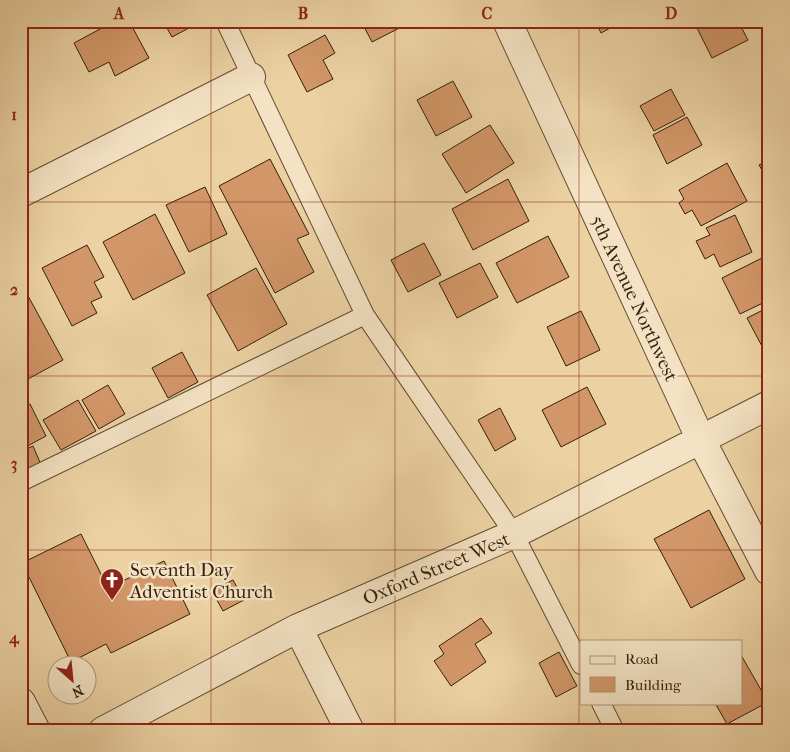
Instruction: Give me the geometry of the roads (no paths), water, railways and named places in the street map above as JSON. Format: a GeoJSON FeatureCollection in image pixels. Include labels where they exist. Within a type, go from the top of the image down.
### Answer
{"type":"FeatureCollection","features":[{"type":"Feature","properties":{"kind":"street","name":"5th Avenue Northwest"},"geometry":{"type":"LineString","coordinates":[[507,21],[702,440],[769,571]]}},
{"type":"Feature","properties":{"kind":"street"},"geometry":{"type":"LineString","coordinates":[[21,193],[251,77]]}},
{"type":"Feature","properties":{"kind":"street","name":"Oxford Street West"},"geometry":{"type":"LineString","coordinates":[[103,731],[298,628],[514,534],[769,405]]}},
{"type":"Feature","properties":{"kind":"street"},"geometry":{"type":"LineString","coordinates":[[298,628],[350,731]]}},
{"type":"Feature","properties":{"kind":"street"},"geometry":{"type":"LineString","coordinates":[[21,702],[36,731]]}},
{"type":"Feature","properties":{"kind":"lane"},"geometry":{"type":"LineString","coordinates":[[225,21],[365,315],[514,534],[580,663]]}},
{"type":"Feature","properties":{"kind":"lane"},"geometry":{"type":"LineString","coordinates":[[21,482],[365,315]]}},
{"type":"Feature","properties":{"kind":"lane"},"geometry":{"type":"LineString","coordinates":[[602,704],[616,731]]}},
{"type":"Feature","properties":{"kind":"place","name":"Seventh Day Adventist Church"},"geometry":{"type":"Point","coordinates":[112,601]}}]}
